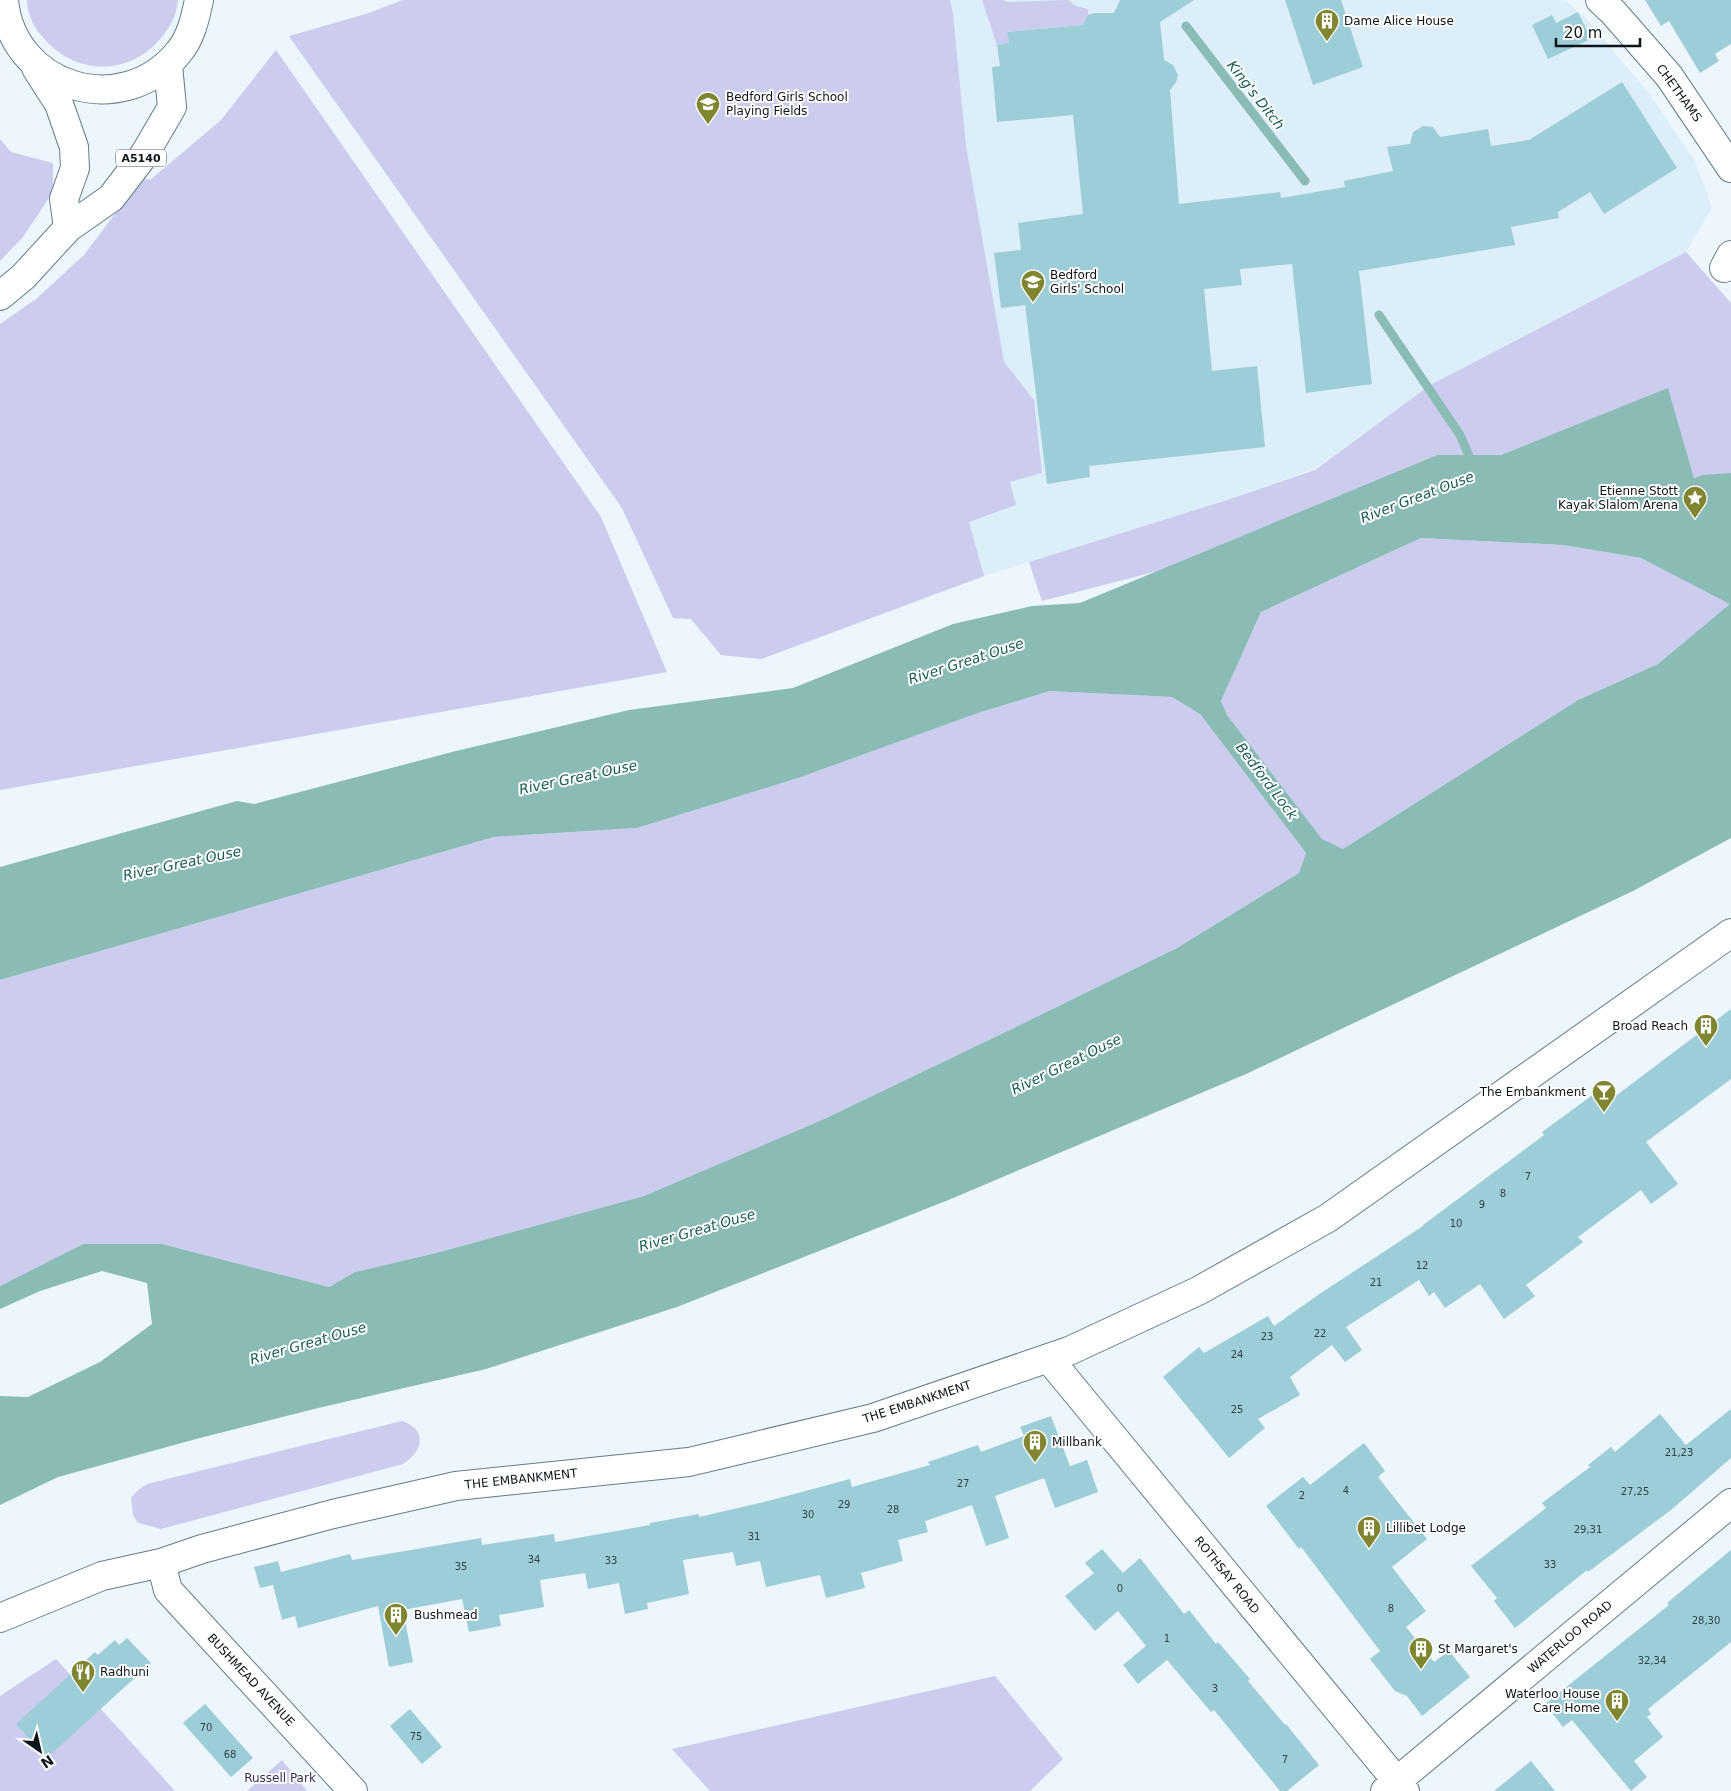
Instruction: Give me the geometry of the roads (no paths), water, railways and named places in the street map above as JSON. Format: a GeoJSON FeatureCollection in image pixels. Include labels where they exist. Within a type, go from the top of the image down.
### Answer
{"type":"FeatureCollection","features":[{"type":"Feature","properties":{"kind":"street"},"geometry":{"type":"LineString","coordinates":[[4,0],[8,36],[34,64],[59,104],[74,147],[75,168],[64,199],[68,228]]}},
{"type":"Feature","properties":{"kind":"street"},"geometry":{"type":"LineString","coordinates":[[34,64],[57,80],[84,89],[111,90],[136,84],[168,65],[180,51],[194,25],[199,0]]}},
{"type":"Feature","properties":{"kind":"street","name":"CHETHAMS"},"geometry":{"type":"LineString","coordinates":[[1600,0],[1670,76],[1731,168]]}},
{"type":"Feature","properties":{"kind":"street","name":"A5140"},"geometry":{"type":"LineString","coordinates":[[0,296],[23,277],[68,228],[111,198],[144,155],[172,107],[168,65]]}},
{"type":"Feature","properties":{"kind":"street","name":"THE EMBANKMENT"},"geometry":{"type":"LineString","coordinates":[[0,1618],[102,1576],[161,1563],[202,1549],[333,1514],[456,1486],[688,1462],[873,1418],[1070,1351],[1198,1291],[1328,1218],[1731,933]]}},
{"type":"Feature","properties":{"kind":"street","name":"ROTHSAY ROAD"},"geometry":{"type":"LineString","coordinates":[[1049,1359],[1396,1788]]}},
{"type":"Feature","properties":{"kind":"street","name":"WATERLOO ROAD"},"geometry":{"type":"LineString","coordinates":[[1396,1788],[1731,1503]]}},
{"type":"Feature","properties":{"kind":"street","name":"BUSHMEAD AVENUE"},"geometry":{"type":"LineString","coordinates":[[161,1563],[168,1590],[353,1791]]}},
{"type":"Feature","properties":{"kind":"water"},"geometry":{"type":"Polygon","coordinates":[[[1668,388],[1694,478],[1703,475],[1731,473],[1731,838],[1633,891],[1246,1074],[946,1201],[677,1307],[486,1369],[314,1409],[58,1477],[0,1505],[0,1396],[28,1397],[100,1362],[152,1324],[147,1283],[102,1271],[40,1291],[0,1309],[0,1286],[83,1244],[162,1244],[329,1287],[355,1272],[436,1253],[644,1196],[822,1120],[1177,948],[1299,873],[1306,853],[1200,714],[1172,697],[1050,691],[978,713],[801,777],[637,828],[494,837],[0,980],[0,867],[237,801],[254,804],[456,751],[629,710],[793,688],[953,624],[1032,606],[1080,603],[1437,455],[1501,455],[1668,388]],[[1421,538],[1261,612],[1221,701],[1227,715],[1322,839],[1343,849],[1578,700],[1658,664],[1730,604],[1641,558],[1563,545],[1421,538]]]}},
{"type":"Feature","properties":{"kind":"waterway","name":"King's Ditch"},"geometry":{"type":"LineString","coordinates":[[1186,26],[1305,181]]}},
{"type":"Feature","properties":{"kind":"waterway","name":"King's Ditch"},"geometry":{"type":"LineString","coordinates":[[1379,315],[1460,435],[1473,465]]}},
{"type":"Feature","properties":{"kind":"place","name":"Dame Alice House"},"geometry":{"type":"Point","coordinates":[1327,42]}},
{"type":"Feature","properties":{"kind":"place","name":"Bedford Girls School Playing Fields"},"geometry":{"type":"Point","coordinates":[708,125]}},
{"type":"Feature","properties":{"kind":"place","name":"Bedford Girls' School"},"geometry":{"type":"Point","coordinates":[1033,303]}},
{"type":"Feature","properties":{"kind":"place","name":"Etienne Stott Kayak Slalom Arena"},"geometry":{"type":"Point","coordinates":[1695,519]}},
{"type":"Feature","properties":{"kind":"place","name":"Broad Reach"},"geometry":{"type":"Point","coordinates":[1706,1047]}},
{"type":"Feature","properties":{"kind":"place","name":"The Embankment"},"geometry":{"type":"Point","coordinates":[1604,1113]}},
{"type":"Feature","properties":{"kind":"place","name":"Millbank"},"geometry":{"type":"Point","coordinates":[1035,1463]}},
{"type":"Feature","properties":{"kind":"place","name":"Lillibet Lodge"},"geometry":{"type":"Point","coordinates":[1369,1549]}},
{"type":"Feature","properties":{"kind":"place","name":"Bushmead"},"geometry":{"type":"Point","coordinates":[396,1636]}},
{"type":"Feature","properties":{"kind":"place","name":"St Margaret's"},"geometry":{"type":"Point","coordinates":[1421,1670]}},
{"type":"Feature","properties":{"kind":"place","name":"Radhuni"},"geometry":{"type":"Point","coordinates":[83,1693]}},
{"type":"Feature","properties":{"kind":"place","name":"Waterloo House Care Home"},"geometry":{"type":"Point","coordinates":[1617,1722]}},
{"type":"Feature","properties":{"kind":"water label","name":"River Great Ouse"},"geometry":{"type":"Point","coordinates":[1417,497]}},
{"type":"Feature","properties":{"kind":"water label","name":"River Great Ouse"},"geometry":{"type":"Point","coordinates":[966,661]}},
{"type":"Feature","properties":{"kind":"water label","name":"River Great Ouse"},"geometry":{"type":"Point","coordinates":[578,777]}},
{"type":"Feature","properties":{"kind":"water label","name":"Bedford Lock"},"geometry":{"type":"Point","coordinates":[1267,781]}},
{"type":"Feature","properties":{"kind":"water label","name":"River Great Ouse"},"geometry":{"type":"Point","coordinates":[182,863]}},
{"type":"Feature","properties":{"kind":"water label","name":"River Great Ouse"},"geometry":{"type":"Point","coordinates":[1066,1064]}},
{"type":"Feature","properties":{"kind":"water label","name":"River Great Ouse"},"geometry":{"type":"Point","coordinates":[697,1230]}},
{"type":"Feature","properties":{"kind":"water label","name":"River Great Ouse"},"geometry":{"type":"Point","coordinates":[308,1343]}},
{"type":"Feature","properties":{"kind":"park label","name":"Russell Park"},"geometry":{"type":"Point","coordinates":[280,1778]}}]}
